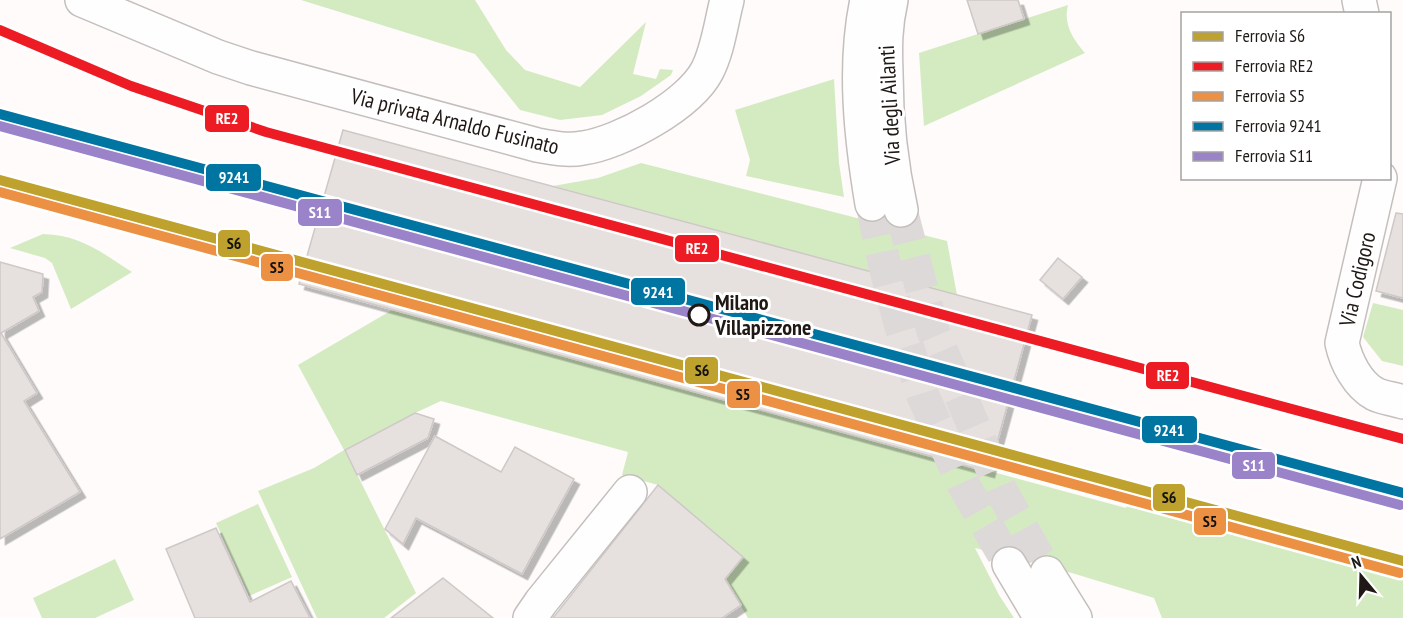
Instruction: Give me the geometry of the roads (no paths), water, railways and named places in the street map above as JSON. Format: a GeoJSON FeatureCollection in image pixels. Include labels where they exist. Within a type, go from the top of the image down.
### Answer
{"type":"FeatureCollection","features":[{"type":"Feature","properties":{"kind":"street","name":"Via privata Arnaldo Fusinato"},"geometry":{"type":"LineString","coordinates":[[82,0],[218,57],[250,68],[563,150],[585,148],[606,142],[672,108],[691,91],[706,73],[711,62],[727,0]]}},
{"type":"Feature","properties":{"kind":"street","name":"Via degli Ailanti"},"geometry":{"type":"LineString","coordinates":[[867,0],[863,21],[860,111],[864,158],[887,207],[892,170],[886,116],[885,26],[891,0]]}},
{"type":"Feature","properties":{"kind":"street","name":"Via Codigoro"},"geometry":{"type":"LineString","coordinates":[[1380,180],[1342,344],[1345,359],[1356,376],[1375,394],[1403,402]]}},
{"type":"Feature","properties":{"kind":"street"},"geometry":{"type":"LineString","coordinates":[[530,618],[630,492]]}},
{"type":"Feature","properties":{"kind":"street"},"geometry":{"type":"LineString","coordinates":[[1009,564],[1041,618]]}},
{"type":"Feature","properties":{"kind":"street"},"geometry":{"type":"LineString","coordinates":[[1047,573],[1075,618]]}},
{"type":"Feature","properties":{"kind":"tunnel"},"geometry":{"type":"LineString","coordinates":[[872,204],[900,323],[923,396],[963,484],[1009,564]]}},
{"type":"Feature","properties":{"kind":"tunnel"},"geometry":{"type":"LineString","coordinates":[[901,210],[933,331],[1002,492],[1047,573]]}},
{"type":"Feature","properties":{"kind":"railway"},"geometry":{"type":"LineString","coordinates":[[0,129],[1403,509]]}},
{"type":"Feature","properties":{"kind":"rail line","name":"RE2"},"geometry":{"type":"LineString","coordinates":[[0,30],[131,86],[266,132],[1403,439]]}},
{"type":"Feature","properties":{"kind":"rail line","name":"9241"},"geometry":{"type":"LineString","coordinates":[[0,114],[1403,493]]}},
{"type":"Feature","properties":{"kind":"rail line","name":"S11"},"geometry":{"type":"LineString","coordinates":[[0,126],[1400,505]]}},
{"type":"Feature","properties":{"kind":"rail line","name":"S6"},"geometry":{"type":"LineString","coordinates":[[0,180],[1403,561]]}},
{"type":"Feature","properties":{"kind":"rail line","name":"S5"},"geometry":{"type":"LineString","coordinates":[[0,192],[1400,573]]}},
{"type":"Feature","properties":{"kind":"place","name":"Milano Villapizzone"},"geometry":{"type":"Point","coordinates":[699,315]}}]}
